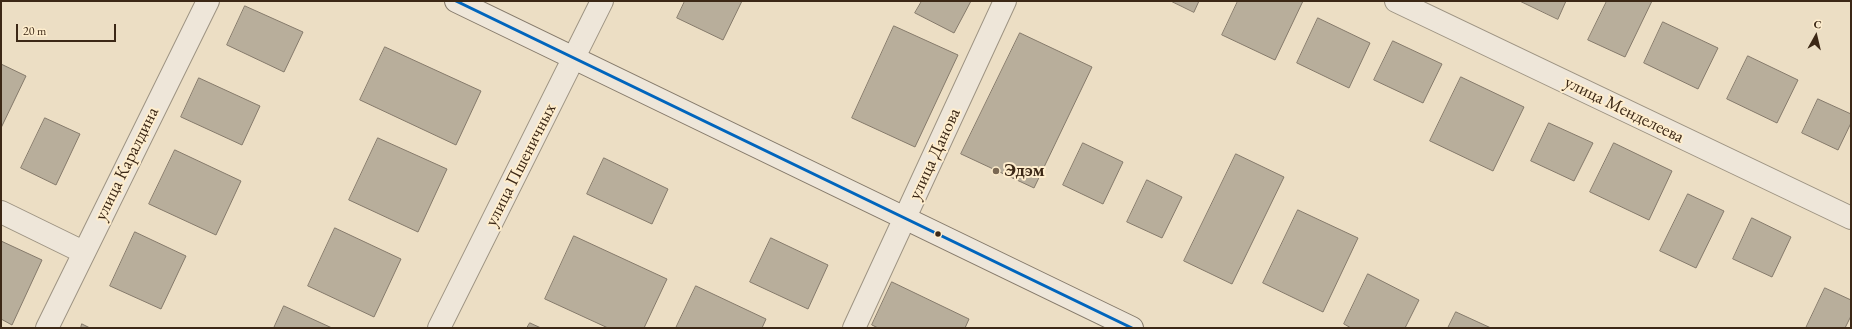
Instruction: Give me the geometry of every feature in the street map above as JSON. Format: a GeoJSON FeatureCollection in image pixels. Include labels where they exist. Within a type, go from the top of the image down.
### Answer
{"type":"FeatureCollection","features":[{"type":"Feature","properties":{"kind":"street","name":"улица Каралдина"},"geometry":{"type":"LineString","coordinates":[[47,328],[208,1]]}},
{"type":"Feature","properties":{"kind":"street"},"geometry":{"type":"LineString","coordinates":[[456,1],[1132,328]]}},
{"type":"Feature","properties":{"kind":"street","name":"улица Пшеничных"},"geometry":{"type":"LineString","coordinates":[[439,328],[575,58],[602,1]]}},
{"type":"Feature","properties":{"kind":"street","name":"улица Данова"},"geometry":{"type":"LineString","coordinates":[[854,328],[1005,1]]}},
{"type":"Feature","properties":{"kind":"street","name":"улица Менделеева"},"geometry":{"type":"LineString","coordinates":[[1396,1],[1851,218]]}},
{"type":"Feature","properties":{"kind":"street"},"geometry":{"type":"LineString","coordinates":[[1,212],[84,252]]}},
{"type":"Feature","properties":{"kind":"building"},"geometry":{"type":"Polygon","coordinates":[[[685,1],[742,1],[723,40],[677,18],[685,1]]]}},
{"type":"Feature","properties":{"kind":"building"},"geometry":{"type":"Polygon","coordinates":[[[922,1],[971,1],[954,33],[915,13],[922,1]]]}},
{"type":"Feature","properties":{"kind":"building"},"geometry":{"type":"Polygon","coordinates":[[[1171,1],[1199,1],[1194,12],[1171,1]]]}},
{"type":"Feature","properties":{"kind":"building"},"geometry":{"type":"Polygon","coordinates":[[[1238,1],[1303,1],[1275,60],[1222,35],[1238,1]]]}},
{"type":"Feature","properties":{"kind":"building"},"geometry":{"type":"Polygon","coordinates":[[[1520,1],[1566,1],[1558,19],[1520,1]]]}},
{"type":"Feature","properties":{"kind":"building"},"geometry":{"type":"Polygon","coordinates":[[[1607,1],[1652,1],[1625,57],[1588,40],[1607,1]]]}},
{"type":"Feature","properties":{"kind":"building"},"geometry":{"type":"Polygon","coordinates":[[[245,6],[303,32],[284,72],[227,45],[245,6]]]}},
{"type":"Feature","properties":{"kind":"building"},"geometry":{"type":"Polygon","coordinates":[[[1318,18],[1370,43],[1349,88],[1297,63],[1318,18]]]}},
{"type":"Feature","properties":{"kind":"building"},"geometry":{"type":"Polygon","coordinates":[[[1663,22],[1718,48],[1698,89],[1644,63],[1663,22]]]}},
{"type":"Feature","properties":{"kind":"building"},"geometry":{"type":"Polygon","coordinates":[[[894,26],[958,55],[915,147],[852,118],[894,26]]]}},
{"type":"Feature","properties":{"kind":"building"},"geometry":{"type":"Polygon","coordinates":[[[1020,33],[1092,67],[1034,188],[961,154],[1020,33]]]}},
{"type":"Feature","properties":{"kind":"building"},"geometry":{"type":"Polygon","coordinates":[[[1393,41],[1442,64],[1423,103],[1374,80],[1393,41]]]}},
{"type":"Feature","properties":{"kind":"building"},"geometry":{"type":"Polygon","coordinates":[[[385,47],[481,91],[456,145],[360,100],[385,47]]]}},
{"type":"Feature","properties":{"kind":"building"},"geometry":{"type":"Polygon","coordinates":[[[1748,56],[1798,80],[1777,123],[1727,99],[1748,56]]]}},
{"type":"Feature","properties":{"kind":"building"},"geometry":{"type":"Polygon","coordinates":[[[1,64],[26,76],[1,128],[1,64]]]}},
{"type":"Feature","properties":{"kind":"building"},"geometry":{"type":"Polygon","coordinates":[[[1461,77],[1524,107],[1493,171],[1430,141],[1461,77]]]}},
{"type":"Feature","properties":{"kind":"building"},"geometry":{"type":"Polygon","coordinates":[[[199,78],[260,106],[242,145],[181,117],[199,78]]]}},
{"type":"Feature","properties":{"kind":"building"},"geometry":{"type":"Polygon","coordinates":[[[1818,99],[1851,114],[1851,123],[1838,150],[1802,133],[1818,99]]]}},
{"type":"Feature","properties":{"kind":"building"},"geometry":{"type":"Polygon","coordinates":[[[45,118],[80,134],[56,185],[21,168],[45,118]]]}},
{"type":"Feature","properties":{"kind":"building"},"geometry":{"type":"Polygon","coordinates":[[[1549,123],[1593,143],[1574,181],[1531,161],[1549,123]]]}},
{"type":"Feature","properties":{"kind":"building"},"geometry":{"type":"Polygon","coordinates":[[[378,138],[447,169],[418,232],[349,200],[378,138]]]}},
{"type":"Feature","properties":{"kind":"building"},"geometry":{"type":"Polygon","coordinates":[[[1083,143],[1123,162],[1103,204],[1063,185],[1083,143]]]}},
{"type":"Feature","properties":{"kind":"building"},"geometry":{"type":"Polygon","coordinates":[[[1614,143],[1672,171],[1649,220],[1590,192],[1614,143]]]}},
{"type":"Feature","properties":{"kind":"building"},"geometry":{"type":"Polygon","coordinates":[[[175,150],[241,181],[216,235],[149,204],[175,150]]]}},
{"type":"Feature","properties":{"kind":"building"},"geometry":{"type":"Polygon","coordinates":[[[1236,154],[1284,177],[1232,284],[1184,261],[1236,154]]]}},
{"type":"Feature","properties":{"kind":"building"},"geometry":{"type":"Polygon","coordinates":[[[604,158],[668,189],[652,224],[587,194],[604,158]]]}},
{"type":"Feature","properties":{"kind":"building"},"geometry":{"type":"Polygon","coordinates":[[[1147,180],[1182,197],[1162,238],[1127,222],[1147,180]]]}},
{"type":"Feature","properties":{"kind":"building"},"geometry":{"type":"Polygon","coordinates":[[[1688,194],[1724,211],[1696,268],[1660,251],[1688,194]]]}},
{"type":"Feature","properties":{"kind":"building"},"geometry":{"type":"Polygon","coordinates":[[[1298,210],[1358,238],[1323,312],[1263,283],[1298,210]]]}},
{"type":"Feature","properties":{"kind":"building"},"geometry":{"type":"Polygon","coordinates":[[[1752,218],[1791,237],[1772,277],[1733,259],[1752,218]]]}},
{"type":"Feature","properties":{"kind":"building"},"geometry":{"type":"Polygon","coordinates":[[[335,228],[401,259],[374,317],[308,286],[335,228]]]}},
{"type":"Feature","properties":{"kind":"building"},"geometry":{"type":"Polygon","coordinates":[[[135,232],[186,256],[161,309],[110,286],[135,232]]]}},
{"type":"Feature","properties":{"kind":"building"},"geometry":{"type":"Polygon","coordinates":[[[574,236],[667,279],[644,328],[608,328],[545,299],[574,236]]]}},
{"type":"Feature","properties":{"kind":"building"},"geometry":{"type":"Polygon","coordinates":[[[771,238],[828,265],[808,309],[750,282],[771,238]]]}},
{"type":"Feature","properties":{"kind":"building"},"geometry":{"type":"Polygon","coordinates":[[[1,241],[42,260],[12,325],[1,319],[1,241]]]}},
{"type":"Feature","properties":{"kind":"building"},"geometry":{"type":"Polygon","coordinates":[[[1368,274],[1419,300],[1405,328],[1351,328],[1344,324],[1368,274]]]}},
{"type":"Feature","properties":{"kind":"building"},"geometry":{"type":"Polygon","coordinates":[[[892,282],[969,319],[965,328],[878,328],[872,325],[892,282]]]}},
{"type":"Feature","properties":{"kind":"building"},"geometry":{"type":"Polygon","coordinates":[[[696,286],[766,319],[762,328],[676,328],[696,286]]]}},
{"type":"Feature","properties":{"kind":"building"},"geometry":{"type":"Polygon","coordinates":[[[1825,288],[1851,300],[1851,316],[1845,328],[1806,328],[1825,288]]]}},
{"type":"Feature","properties":{"kind":"building"},"geometry":{"type":"Polygon","coordinates":[[[284,306],[332,328],[274,328],[284,306]]]}},
{"type":"Feature","properties":{"kind":"building"},"geometry":{"type":"Polygon","coordinates":[[[1456,312],[1491,328],[1448,328],[1456,312]]]}},
{"type":"Feature","properties":{"kind":"building"},"geometry":{"type":"Polygon","coordinates":[[[530,323],[541,328],[527,328],[530,323]]]}},
{"type":"Feature","properties":{"kind":"building"},"geometry":{"type":"Polygon","coordinates":[[[82,324],[90,328],[81,328],[82,324]]]}},
{"type":"Feature","properties":{"kind":"transit line"},"geometry":{"type":"LineString","coordinates":[[456,1],[1132,328]]}},
{"type":"Feature","properties":{"kind":"place","name":"Эдэм"},"geometry":{"type":"Point","coordinates":[996,171]}}]}
